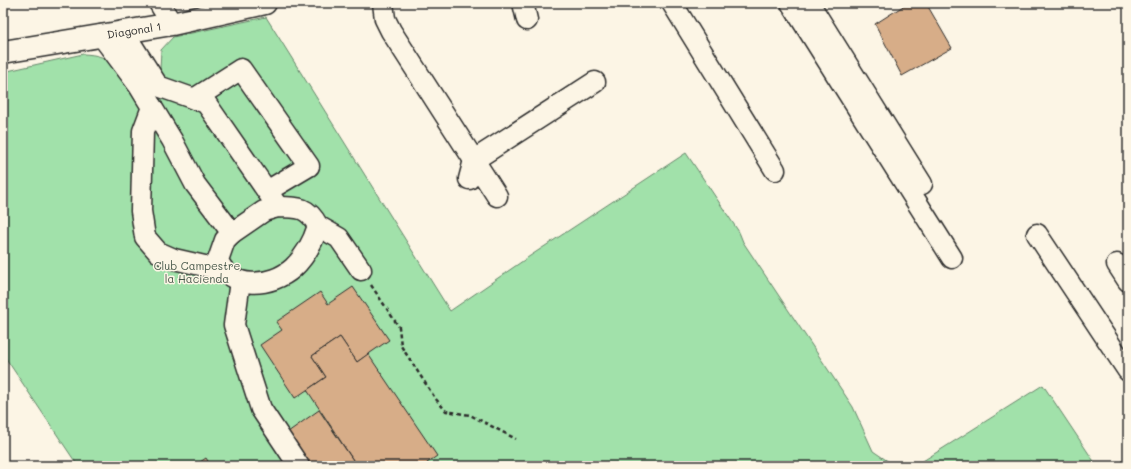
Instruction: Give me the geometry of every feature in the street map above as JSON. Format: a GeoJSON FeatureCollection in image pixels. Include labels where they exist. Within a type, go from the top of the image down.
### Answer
{"type":"FeatureCollection","features":[{"type":"Feature","properties":{"kind":"main road","name":"Diagonal 1"},"geometry":{"type":"LineString","coordinates":[[3,52],[172,24],[265,3]]}},
{"type":"Feature","properties":{"kind":"street"},"geometry":{"type":"LineString","coordinates":[[159,3],[172,24]]}},
{"type":"Feature","properties":{"kind":"street"},"geometry":{"type":"LineString","coordinates":[[383,3],[385,19],[391,31],[497,196]]}},
{"type":"Feature","properties":{"kind":"street"},"geometry":{"type":"LineString","coordinates":[[672,3],[775,170]]}},
{"type":"Feature","properties":{"kind":"street"},"geometry":{"type":"LineString","coordinates":[[792,3],[952,258]]}},
{"type":"Feature","properties":{"kind":"street"},"geometry":{"type":"LineString","coordinates":[[809,3],[922,184]]}},
{"type":"Feature","properties":{"kind":"street"},"geometry":{"type":"LineString","coordinates":[[123,31],[151,96],[195,184],[232,233]]}},
{"type":"Feature","properties":{"kind":"street"},"geometry":{"type":"LineString","coordinates":[[101,35],[151,96],[194,99],[206,103],[273,199],[296,207],[312,215],[318,226],[339,238],[361,270]]}},
{"type":"Feature","properties":{"kind":"street"},"geometry":{"type":"LineString","coordinates":[[194,99],[241,69],[308,166],[273,199],[264,211],[232,233],[225,240],[218,260],[222,270],[230,277],[240,281],[258,284],[274,279],[293,268],[313,244],[318,226]]}},
{"type":"Feature","properties":{"kind":"street"},"geometry":{"type":"LineString","coordinates":[[468,180],[474,160],[595,82]]}},
{"type":"Feature","properties":{"kind":"street"},"geometry":{"type":"LineString","coordinates":[[151,96],[143,131],[141,197],[144,236],[158,252],[174,259],[222,270]]}},
{"type":"Feature","properties":{"kind":"street"},"geometry":{"type":"LineString","coordinates":[[1037,234],[1128,371]]}},
{"type":"Feature","properties":{"kind":"street"},"geometry":{"type":"LineString","coordinates":[[1117,264],[1128,281]]}},
{"type":"Feature","properties":{"kind":"street"},"geometry":{"type":"LineString","coordinates":[[240,281],[234,325],[261,409],[299,466]]}},
{"type":"Feature","properties":{"kind":"path"},"geometry":{"type":"LineString","coordinates":[[361,270],[399,327],[400,346],[435,398],[446,411],[470,415],[516,439]]}},
{"type":"Feature","properties":{"kind":"green space","name":"Club Campestre la Hacienda"},"geometry":{"type":"Polygon","coordinates":[[[266,17],[450,311],[686,153],[739,232],[743,242],[853,407],[873,451],[895,466],[78,466],[3,354],[3,72],[83,54],[92,55],[100,56],[106,59],[115,67],[126,87],[160,70],[161,50],[173,37],[266,17]]]}},
{"type":"Feature","properties":{"kind":"green space"},"geometry":{"type":"Polygon","coordinates":[[[1043,385],[1097,466],[915,466],[1043,385]]]}},
{"type":"Feature","properties":{"kind":"building"},"geometry":{"type":"Polygon","coordinates":[[[908,3],[926,3],[952,48],[902,76],[875,24],[908,3]]]}},
{"type":"Feature","properties":{"kind":"building"},"geometry":{"type":"Polygon","coordinates":[[[353,287],[389,340],[357,362],[340,337],[312,356],[326,377],[295,398],[260,345],[282,330],[276,322],[320,292],[328,304],[353,287]]]}},
{"type":"Feature","properties":{"kind":"building"},"geometry":{"type":"Polygon","coordinates":[[[340,337],[357,362],[368,354],[437,456],[427,463],[429,466],[357,466],[307,390],[326,377],[312,356],[340,337]]]}},
{"type":"Feature","properties":{"kind":"building"},"geometry":{"type":"Polygon","coordinates":[[[319,410],[357,466],[301,466],[281,437],[319,410]]]}},
{"type":"Feature","properties":{"kind":"building"},"geometry":{"type":"Polygon","coordinates":[[[206,458],[211,466],[194,466],[206,458]]]}}]}
